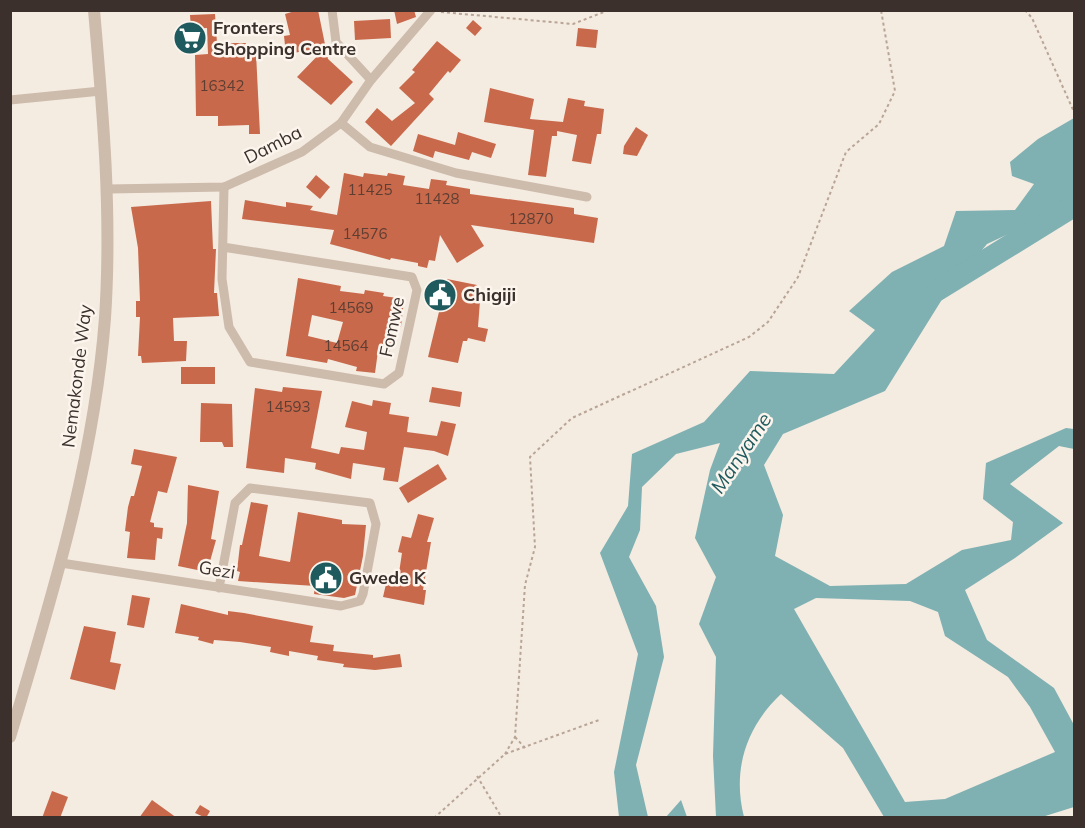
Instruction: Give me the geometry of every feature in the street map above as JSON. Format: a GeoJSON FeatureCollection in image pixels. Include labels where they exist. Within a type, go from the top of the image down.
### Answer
{"type":"FeatureCollection","features":[{"type":"Feature","properties":{"kind":"street","name":"Nemakonde Way"},"geometry":{"type":"LineString","coordinates":[[10,737],[61,563],[89,438],[103,329],[108,189],[94,10]]}},
{"type":"Feature","properties":{"kind":"street"},"geometry":{"type":"LineString","coordinates":[[332,10],[336,42],[370,80]]}},
{"type":"Feature","properties":{"kind":"street","name":"Damba"},"geometry":{"type":"LineString","coordinates":[[108,189],[224,187],[302,152],[341,123],[370,80],[431,10]]}},
{"type":"Feature","properties":{"kind":"street"},"geometry":{"type":"LineString","coordinates":[[10,100],[101,91]]}},
{"type":"Feature","properties":{"kind":"street"},"geometry":{"type":"LineString","coordinates":[[341,123],[370,147],[445,170],[587,197]]}},
{"type":"Feature","properties":{"kind":"street","name":"Fomwe"},"geometry":{"type":"LineString","coordinates":[[223,247],[412,277],[417,290],[399,373],[384,384],[250,362],[229,327],[222,279],[224,187]]}},
{"type":"Feature","properties":{"kind":"street","name":"Gezi"},"geometry":{"type":"LineString","coordinates":[[61,563],[219,588],[341,606],[360,601],[363,594],[376,524],[369,503],[250,488],[235,503],[219,588]]}},
{"type":"Feature","properties":{"kind":"path"},"geometry":{"type":"LineString","coordinates":[[438,10],[444,13],[573,24],[609,10]]}},
{"type":"Feature","properties":{"kind":"path"},"geometry":{"type":"LineString","coordinates":[[434,818],[477,776],[505,754],[515,737],[525,585],[535,547],[530,457],[572,418],[749,337],[768,322],[798,277],[846,152],[879,124],[895,91],[881,10]]}},
{"type":"Feature","properties":{"kind":"path"},"geometry":{"type":"LineString","coordinates":[[1025,10],[1032,18],[1074,111]]}},
{"type":"Feature","properties":{"kind":"path"},"geometry":{"type":"LineString","coordinates":[[505,754],[599,720]]}},
{"type":"Feature","properties":{"kind":"path"},"geometry":{"type":"LineString","coordinates":[[515,737],[525,748]]}},
{"type":"Feature","properties":{"kind":"path"},"geometry":{"type":"LineString","coordinates":[[477,776],[502,818]]}},
{"type":"Feature","properties":{"kind":"water"},"geometry":{"type":"Polygon","coordinates":[[[1074,118],[1074,203],[987,244],[946,293],[885,391],[783,434],[764,465],[783,515],[775,556],[830,586],[906,584],[962,550],[1011,540],[1013,522],[983,499],[986,463],[1066,428],[1074,429],[1074,449],[1059,446],[1010,484],[1063,523],[1015,558],[965,590],[987,640],[1054,688],[1074,725],[1074,807],[1042,817],[884,817],[843,748],[781,694],[759,721],[745,750],[740,783],[744,817],[716,817],[713,756],[716,657],[699,624],[716,577],[695,538],[710,470],[720,443],[676,454],[642,487],[640,530],[629,557],[656,606],[664,657],[636,765],[648,817],[619,817],[614,772],[638,654],[600,553],[628,506],[632,454],[704,422],[750,371],[834,374],[875,330],[849,311],[892,272],[944,246],[956,211],[1015,210],[1034,184],[1012,176],[1010,162],[1038,139],[1074,118]],[[816,598],[794,609],[905,802],[945,799],[1055,752],[1030,707],[1008,677],[945,636],[938,612],[910,601],[816,598]]]}},
{"type":"Feature","properties":{"kind":"water"},"geometry":{"type":"Polygon","coordinates":[[[681,800],[687,817],[666,817],[681,800]]]}},
{"type":"Feature","properties":{"kind":"building"},"geometry":{"type":"Polygon","coordinates":[[[298,10],[318,10],[328,59],[353,82],[331,105],[297,77],[325,48],[286,54],[284,36],[290,35],[285,14],[298,10]]]}},
{"type":"Feature","properties":{"kind":"building"},"geometry":{"type":"Polygon","coordinates":[[[394,10],[414,10],[416,17],[397,24],[394,10]]]}},
{"type":"Feature","properties":{"kind":"building"},"geometry":{"type":"Polygon","coordinates":[[[215,14],[217,43],[246,43],[246,53],[256,53],[260,134],[249,134],[249,125],[218,126],[218,116],[196,116],[195,55],[208,54],[207,28],[191,29],[190,15],[215,14]]]}},
{"type":"Feature","properties":{"kind":"building"},"geometry":{"type":"Polygon","coordinates":[[[390,19],[391,38],[355,40],[354,21],[390,19]]]}},
{"type":"Feature","properties":{"kind":"building"},"geometry":{"type":"Polygon","coordinates":[[[473,20],[482,28],[475,36],[466,28],[473,20]]]}},
{"type":"Feature","properties":{"kind":"building"},"geometry":{"type":"Polygon","coordinates":[[[578,28],[598,30],[596,48],[576,46],[578,28]]]}},
{"type":"Feature","properties":{"kind":"building"},"geometry":{"type":"Polygon","coordinates":[[[437,41],[461,60],[450,73],[448,71],[429,94],[434,99],[391,146],[365,122],[377,108],[392,121],[415,103],[399,88],[415,72],[412,70],[437,41]]]}},
{"type":"Feature","properties":{"kind":"building"},"geometry":{"type":"Polygon","coordinates":[[[490,88],[534,99],[530,119],[563,122],[568,98],[585,101],[584,106],[604,109],[601,134],[597,134],[591,164],[572,161],[577,135],[557,131],[557,136],[552,136],[546,177],[528,175],[534,130],[484,122],[490,88]]]}},
{"type":"Feature","properties":{"kind":"building"},"geometry":{"type":"Polygon","coordinates":[[[636,127],[648,135],[637,156],[623,154],[624,146],[636,127]]]}},
{"type":"Feature","properties":{"kind":"building"},"geometry":{"type":"Polygon","coordinates":[[[458,132],[496,144],[491,158],[472,152],[469,160],[435,151],[433,158],[413,151],[418,134],[455,145],[458,132]]]}},
{"type":"Feature","properties":{"kind":"building"},"geometry":{"type":"Polygon","coordinates":[[[344,173],[363,177],[364,173],[405,176],[403,185],[429,189],[431,179],[447,181],[446,185],[470,189],[470,194],[574,208],[574,214],[598,218],[594,243],[471,225],[484,246],[457,263],[440,235],[435,261],[429,260],[427,268],[418,266],[418,263],[391,258],[390,260],[330,244],[334,230],[242,219],[245,200],[286,207],[286,202],[313,206],[310,210],[337,215],[344,173]]]}},
{"type":"Feature","properties":{"kind":"building"},"geometry":{"type":"Polygon","coordinates":[[[316,175],[330,187],[320,199],[306,187],[316,175]]]}},
{"type":"Feature","properties":{"kind":"building"},"geometry":{"type":"Polygon","coordinates":[[[211,201],[213,249],[216,249],[214,293],[217,293],[219,316],[173,318],[174,341],[187,341],[186,361],[142,363],[141,356],[138,356],[140,317],[136,317],[136,301],[140,301],[138,248],[131,207],[211,201]]]}},
{"type":"Feature","properties":{"kind":"building"},"geometry":{"type":"Polygon","coordinates":[[[298,278],[341,286],[340,291],[364,294],[365,290],[404,299],[401,327],[395,327],[389,354],[378,351],[375,373],[356,371],[357,367],[328,359],[327,363],[286,356],[298,278]],[[312,315],[308,336],[337,343],[343,322],[312,315]]]}},
{"type":"Feature","properties":{"kind":"building"},"geometry":{"type":"Polygon","coordinates":[[[447,279],[477,285],[474,301],[480,301],[478,327],[488,329],[485,342],[468,338],[467,341],[463,341],[458,363],[428,357],[447,279]]]}},
{"type":"Feature","properties":{"kind":"building"},"geometry":{"type":"Polygon","coordinates":[[[181,367],[215,367],[215,384],[181,384],[181,367]]]}},
{"type":"Feature","properties":{"kind":"building"},"geometry":{"type":"Polygon","coordinates":[[[283,387],[322,391],[311,448],[339,454],[341,447],[364,450],[367,432],[345,427],[352,401],[372,406],[373,400],[391,403],[389,414],[409,417],[407,432],[437,436],[441,421],[456,424],[448,456],[434,451],[404,447],[398,482],[383,480],[385,468],[353,463],[351,479],[315,469],[316,463],[285,458],[284,473],[246,468],[255,388],[282,392],[283,387]]]}},
{"type":"Feature","properties":{"kind":"building"},"geometry":{"type":"Polygon","coordinates":[[[432,387],[462,392],[460,407],[429,402],[432,387]]]}},
{"type":"Feature","properties":{"kind":"building"},"geometry":{"type":"Polygon","coordinates":[[[201,403],[232,404],[233,447],[224,447],[222,442],[200,442],[201,403]]]}},
{"type":"Feature","properties":{"kind":"building"},"geometry":{"type":"Polygon","coordinates":[[[134,449],[177,457],[167,493],[158,491],[150,522],[154,523],[154,527],[163,528],[162,539],[157,538],[155,560],[127,558],[130,532],[125,531],[128,507],[131,496],[134,496],[142,466],[131,464],[134,449]]]}},
{"type":"Feature","properties":{"kind":"building"},"geometry":{"type":"Polygon","coordinates":[[[438,464],[447,479],[408,503],[399,488],[438,464]]]}},
{"type":"Feature","properties":{"kind":"building"},"geometry":{"type":"Polygon","coordinates":[[[188,485],[219,491],[211,539],[216,540],[207,572],[178,566],[187,523],[188,485]]]}},
{"type":"Feature","properties":{"kind":"building"},"geometry":{"type":"Polygon","coordinates":[[[251,502],[268,505],[259,556],[290,562],[298,512],[342,520],[342,524],[366,525],[363,556],[355,595],[344,598],[314,594],[315,586],[238,581],[240,545],[242,545],[251,502]]]}},
{"type":"Feature","properties":{"kind":"building"},"geometry":{"type":"Polygon","coordinates":[[[418,514],[434,518],[427,542],[431,542],[423,590],[426,590],[424,605],[383,597],[386,584],[397,586],[402,553],[398,552],[402,536],[411,538],[418,514]]]}},
{"type":"Feature","properties":{"kind":"building"},"geometry":{"type":"Polygon","coordinates":[[[132,595],[150,598],[144,628],[127,625],[132,595]]]}},
{"type":"Feature","properties":{"kind":"building"},"geometry":{"type":"Polygon","coordinates":[[[181,604],[228,615],[228,611],[244,613],[313,626],[310,642],[334,645],[333,651],[373,655],[373,658],[400,654],[402,667],[375,670],[343,667],[344,664],[317,660],[318,656],[289,651],[289,656],[270,652],[271,647],[214,640],[213,644],[198,640],[199,637],[175,633],[181,604]]]}},
{"type":"Feature","properties":{"kind":"building"},"geometry":{"type":"Polygon","coordinates":[[[84,626],[116,632],[110,662],[121,664],[115,690],[70,679],[84,626]]]}},
{"type":"Feature","properties":{"kind":"building"},"geometry":{"type":"Polygon","coordinates":[[[52,791],[68,797],[60,818],[42,818],[52,791]]]}},
{"type":"Feature","properties":{"kind":"building"},"geometry":{"type":"Polygon","coordinates":[[[152,800],[177,818],[139,818],[152,800]]]}},
{"type":"Feature","properties":{"kind":"building"},"geometry":{"type":"Polygon","coordinates":[[[200,805],[210,811],[206,818],[195,813],[200,805]]]}},
{"type":"Feature","properties":{"kind":"waterway","name":"Manyame"},"geometry":{"type":"LineString","coordinates":[[936,291],[1074,206]]}},
{"type":"Feature","properties":{"kind":"place","name":"Fronters Shopping Centre"},"geometry":{"type":"Point","coordinates":[190,38]}},
{"type":"Feature","properties":{"kind":"place","name":"Chigiji"},"geometry":{"type":"Point","coordinates":[440,295]}},
{"type":"Feature","properties":{"kind":"place","name":"Gwede K"},"geometry":{"type":"Point","coordinates":[326,578]}}]}
